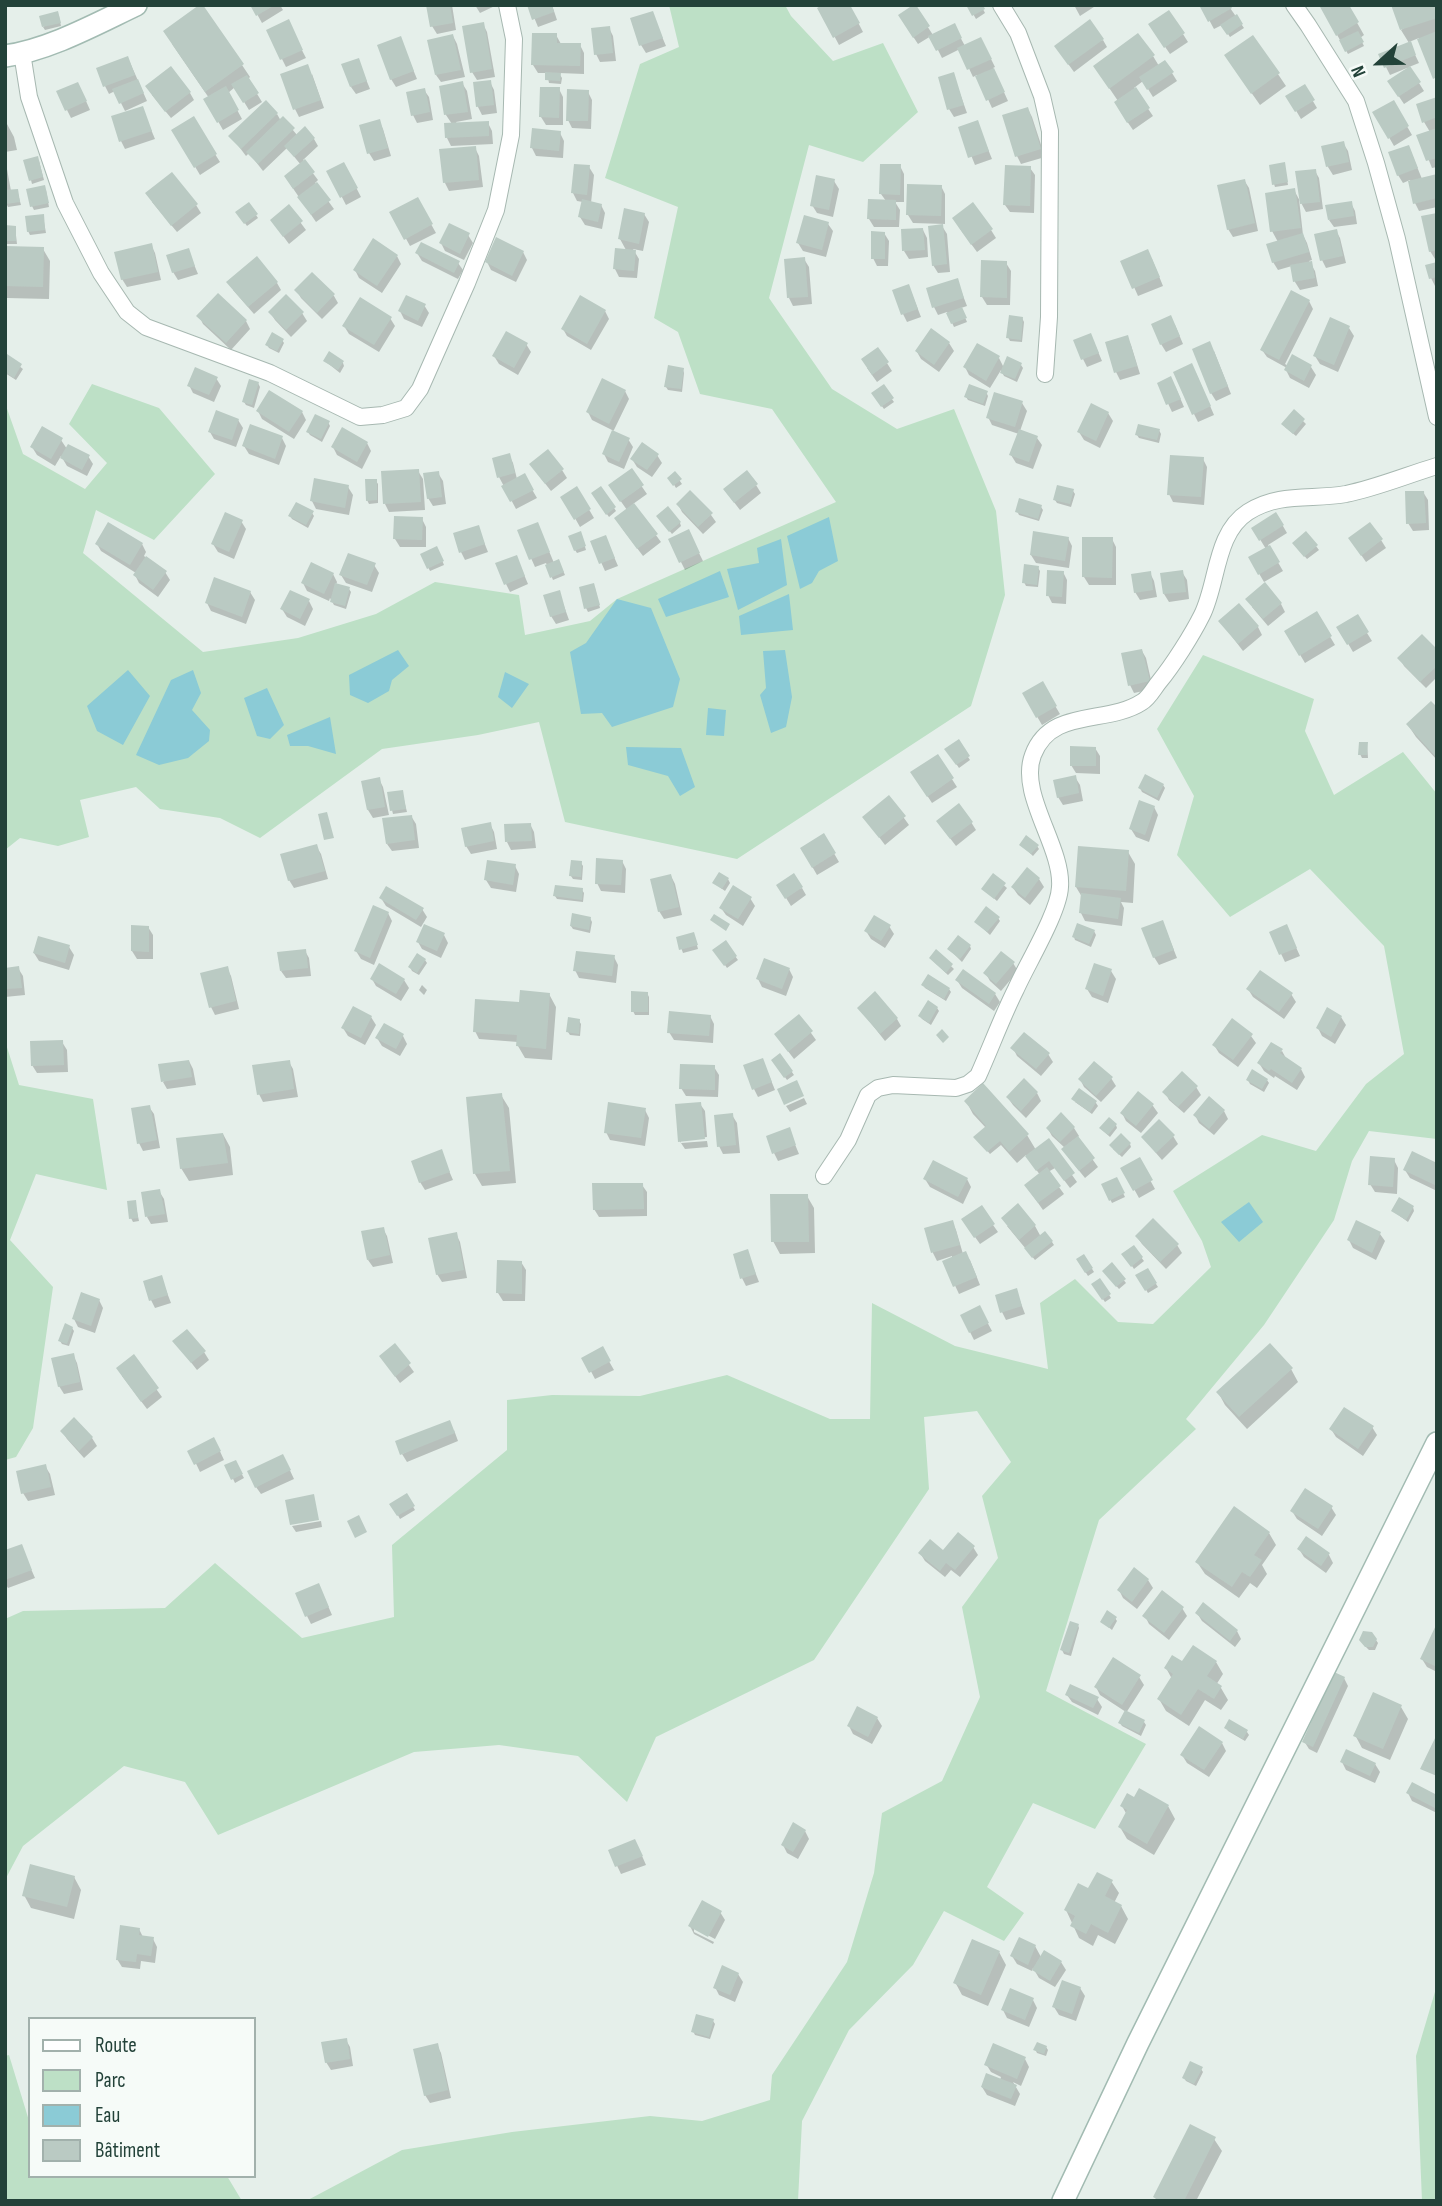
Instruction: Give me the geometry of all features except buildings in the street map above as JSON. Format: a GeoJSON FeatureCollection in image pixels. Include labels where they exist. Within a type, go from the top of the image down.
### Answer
{"type":"FeatureCollection","features":[{"type":"Feature","properties":{"kind":"street"},"geometry":{"type":"LineString","coordinates":[[136,5],[89,28],[14,55],[65,203],[100,273],[127,312],[146,327],[270,373],[360,417],[383,415],[406,408],[420,389],[496,210],[511,135],[514,39],[507,5]]}},
{"type":"Feature","properties":{"kind":"street"},"geometry":{"type":"LineString","coordinates":[[1001,5],[1018,33],[1042,96],[1050,131],[1049,317],[1045,374]]}},
{"type":"Feature","properties":{"kind":"street"},"geometry":{"type":"LineString","coordinates":[[1294,5],[1359,111],[1397,239],[1437,417]]}},
{"type":"Feature","properties":{"kind":"street"},"geometry":{"type":"LineString","coordinates":[[824,1176],[848,1140],[868,1095],[878,1088],[893,1084],[956,1088],[968,1084],[978,1076],[1015,990],[1056,906],[1060,887],[1057,863],[1035,800],[1030,773],[1033,755],[1049,730],[1143,702],[1164,676],[1202,615],[1223,544],[1232,528],[1247,513],[1273,500],[1346,494],[1437,466]]}},
{"type":"Feature","properties":{"kind":"street"},"geometry":{"type":"LineString","coordinates":[[1063,2201],[1138,2043],[1437,1443]]}},
{"type":"Feature","properties":{"kind":"green space"},"geometry":{"type":"Polygon","coordinates":[[[669,5],[785,5],[791,16],[833,61],[883,43],[918,112],[863,162],[809,145],[769,298],[832,389],[897,429],[954,409],[996,511],[1005,595],[971,706],[737,859],[565,822],[539,722],[478,735],[382,749],[260,838],[220,818],[160,809],[136,787],[80,800],[89,837],[58,846],[20,838],[5,850],[5,403],[23,454],[85,489],[107,463],[69,424],[92,384],[159,408],[215,474],[154,540],[96,510],[83,553],[203,652],[298,638],[376,614],[435,582],[519,595],[525,635],[590,621],[617,599],[836,502],[772,409],[700,394],[678,332],[654,318],[678,207],[605,178],[640,64],[679,47],[669,5]]]}},
{"type":"Feature","properties":{"kind":"green space"},"geometry":{"type":"Polygon","coordinates":[[[1203,655],[1314,699],[1305,731],[1334,795],[1403,752],[1437,794],[1437,1139],[1369,1131],[1352,1161],[1334,1220],[1264,1325],[1186,1419],[1196,1429],[1099,1520],[1046,1691],[1146,1744],[1095,1829],[1033,1803],[987,1887],[1024,1913],[1004,1941],[944,1911],[913,1965],[849,2030],[802,2121],[798,2201],[306,2201],[402,2150],[512,2132],[650,2116],[702,2121],[770,2100],[772,2075],[847,1962],[874,1873],[882,1813],[942,1781],[980,1697],[962,1607],[998,1558],[982,1496],[1011,1462],[977,1411],[924,1417],[929,1489],[814,1660],[656,1737],[627,1802],[578,1756],[499,1745],[414,1752],[218,1835],[185,1782],[124,1766],[23,1846],[5,1880],[5,1619],[23,1611],[165,1608],[215,1563],[302,1638],[394,1617],[392,1545],[507,1450],[507,1400],[552,1395],[640,1396],[727,1375],[830,1419],[870,1419],[872,1303],[955,1346],[1048,1369],[1040,1303],[1075,1279],[1118,1322],[1153,1324],[1211,1267],[1202,1241],[1173,1191],[1262,1135],[1316,1151],[1366,1084],[1404,1054],[1384,946],[1310,869],[1230,917],[1177,855],[1194,796],[1157,729],[1203,655]]]}},
{"type":"Feature","properties":{"kind":"green space"},"geometry":{"type":"Polygon","coordinates":[[[5,1041],[19,1085],[93,1099],[107,1190],[36,1174],[10,1240],[53,1287],[33,1428],[16,1457],[5,1460],[5,1041]]]}},
{"type":"Feature","properties":{"kind":"green space"},"geometry":{"type":"Polygon","coordinates":[[[1437,1985],[1437,2201],[1422,2201],[1416,2056],[1437,1985]]]}},
{"type":"Feature","properties":{"kind":"green space"},"geometry":{"type":"Polygon","coordinates":[[[9,2055],[28,2117],[28,2178],[228,2178],[242,2201],[5,2201],[5,2056],[9,2055]]]}},
{"type":"Feature","properties":{"kind":"water"},"geometry":{"type":"Polygon","coordinates":[[[829,517],[838,561],[819,571],[812,583],[800,589],[787,536],[829,517]]]}},
{"type":"Feature","properties":{"kind":"water"},"geometry":{"type":"Polygon","coordinates":[[[781,539],[787,585],[738,610],[727,569],[759,563],[757,548],[781,539]]]}},
{"type":"Feature","properties":{"kind":"water"},"geometry":{"type":"Polygon","coordinates":[[[720,571],[729,597],[666,617],[658,599],[720,571]]]}},
{"type":"Feature","properties":{"kind":"water"},"geometry":{"type":"Polygon","coordinates":[[[789,594],[793,630],[741,635],[739,616],[789,594]]]}},
{"type":"Feature","properties":{"kind":"water"},"geometry":{"type":"Polygon","coordinates":[[[617,599],[651,608],[680,679],[673,707],[612,727],[602,713],[581,714],[570,652],[586,643],[617,599]]]}},
{"type":"Feature","properties":{"kind":"water"},"geometry":{"type":"Polygon","coordinates":[[[398,650],[409,666],[392,680],[389,691],[368,703],[350,695],[349,675],[398,650]]]}},
{"type":"Feature","properties":{"kind":"water"},"geometry":{"type":"Polygon","coordinates":[[[785,650],[792,697],[786,727],[771,733],[760,695],[766,688],[763,651],[785,650]]]}},
{"type":"Feature","properties":{"kind":"water"},"geometry":{"type":"Polygon","coordinates":[[[128,670],[150,696],[123,745],[97,731],[87,706],[128,670]]]}},
{"type":"Feature","properties":{"kind":"water"},"geometry":{"type":"Polygon","coordinates":[[[193,670],[201,693],[192,710],[210,730],[209,741],[188,758],[159,765],[136,755],[171,680],[193,670]]]}},
{"type":"Feature","properties":{"kind":"water"},"geometry":{"type":"Polygon","coordinates":[[[505,672],[529,684],[512,708],[498,697],[505,672]]]}},
{"type":"Feature","properties":{"kind":"water"},"geometry":{"type":"Polygon","coordinates":[[[267,688],[284,725],[270,739],[257,736],[244,698],[267,688]]]}},
{"type":"Feature","properties":{"kind":"water"},"geometry":{"type":"Polygon","coordinates":[[[708,708],[726,710],[724,736],[706,735],[708,708]]]}},
{"type":"Feature","properties":{"kind":"water"},"geometry":{"type":"Polygon","coordinates":[[[330,717],[336,754],[308,746],[290,746],[287,735],[330,717]]]}},
{"type":"Feature","properties":{"kind":"water"},"geometry":{"type":"Polygon","coordinates":[[[626,747],[681,748],[695,787],[680,796],[668,776],[628,765],[626,747]]]}},
{"type":"Feature","properties":{"kind":"water"},"geometry":{"type":"Polygon","coordinates":[[[1249,1202],[1263,1222],[1239,1242],[1221,1222],[1249,1202]]]}}]}
